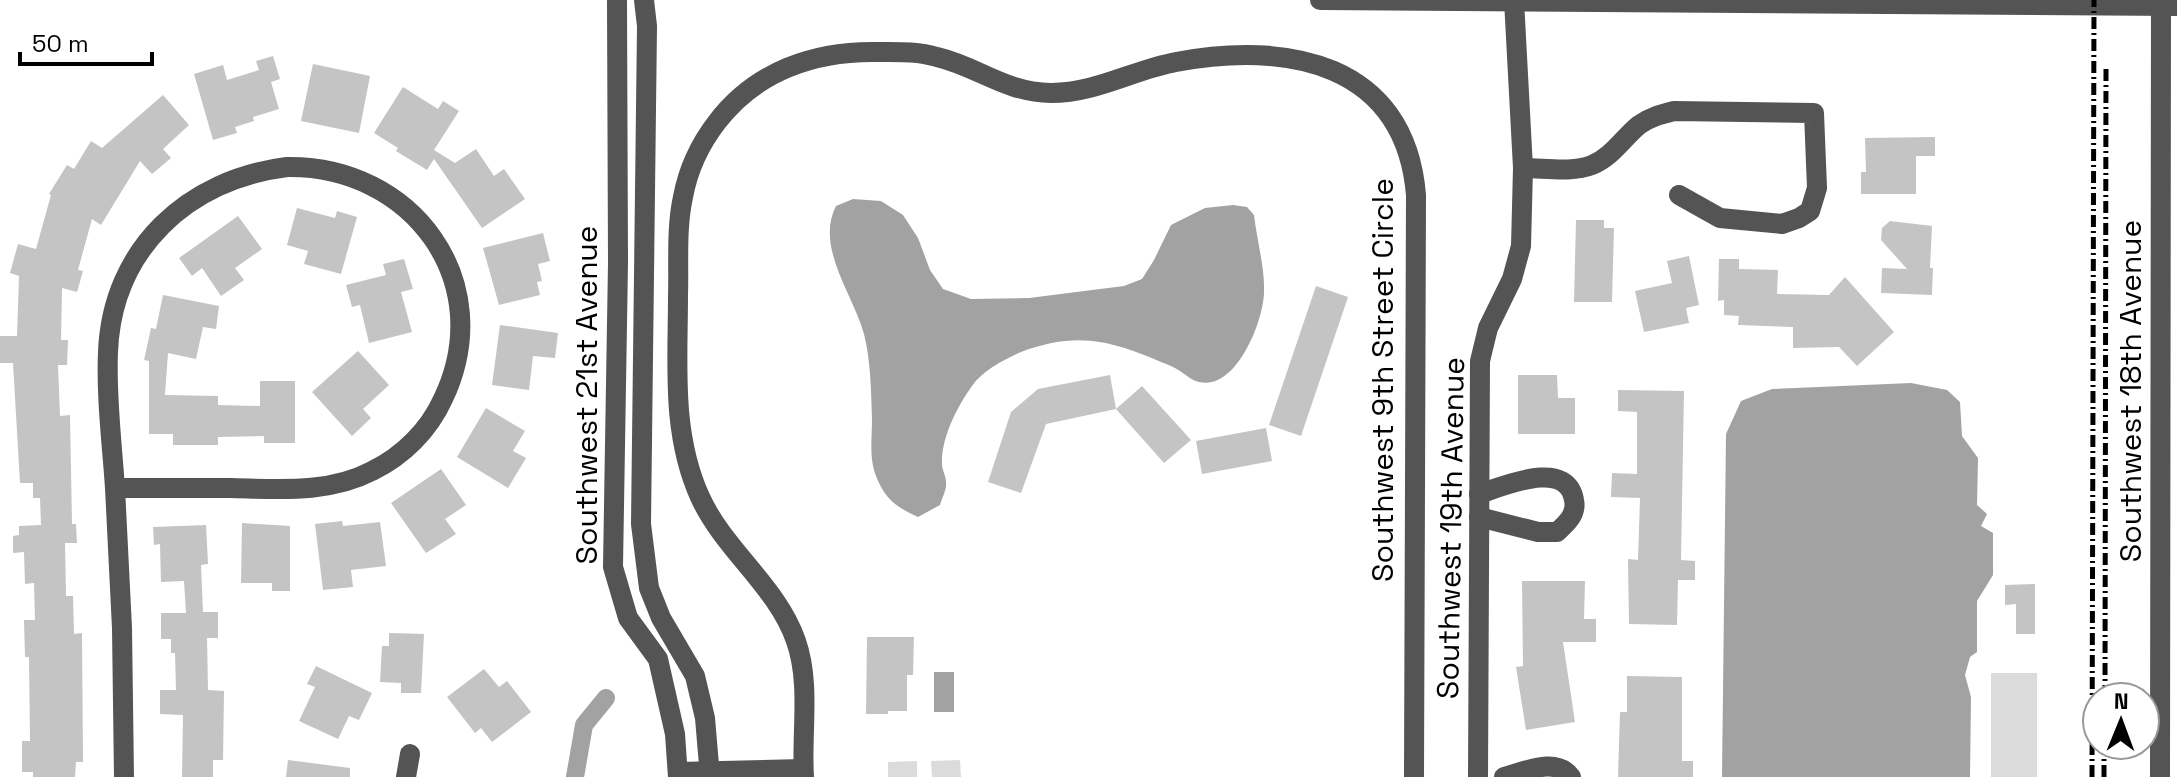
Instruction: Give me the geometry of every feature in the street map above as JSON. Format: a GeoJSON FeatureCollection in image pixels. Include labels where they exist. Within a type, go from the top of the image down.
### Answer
{"type":"FeatureCollection","features":[{"type":"Feature","properties":{"kind":"street","name":"Southwest 21st Avenue"},"geometry":{"type":"LineString","coordinates":[[617,0],[618,263],[613,567],[628,618],[658,659],[675,734],[678,774]]}},
{"type":"Feature","properties":{"kind":"street","name":"Southwest 21st Avenue"},"geometry":{"type":"LineString","coordinates":[[644,0],[647,26],[641,524],[649,588],[661,618],[695,676],[705,718],[710,774]]}},
{"type":"Feature","properties":{"kind":"street"},"geometry":{"type":"LineString","coordinates":[[1320,0],[2169,6]]}},
{"type":"Feature","properties":{"kind":"street","name":"Southwest 19th Avenue"},"geometry":{"type":"LineString","coordinates":[[1478,777],[1480,361],[1488,328],[1512,279],[1521,246],[1523,168],[1514,1]]}},
{"type":"Feature","properties":{"kind":"street","name":"Southwest 18th Avenue"},"geometry":{"type":"LineString","coordinates":[[2160,777],[2169,694],[2169,6]]}},
{"type":"Feature","properties":{"kind":"street","name":"Southwest 9th Street Circle"},"geometry":{"type":"LineString","coordinates":[[804,773],[803,684],[798,648],[792,631],[774,600],[710,516],[690,471],[679,423],[680,212],[690,171],[709,133],[730,106],[771,75],[802,61],[838,53],[919,53],[954,62],[1009,86],[1047,93],[1085,90],[1173,62],[1208,57],[1264,56],[1312,62],[1338,71],[1361,86],[1386,111],[1405,142],[1411,159],[1416,195],[1414,777]]}},
{"type":"Feature","properties":{"kind":"street"},"geometry":{"type":"LineString","coordinates":[[1523,168],[1570,169],[1590,166],[1607,157],[1640,124],[1656,115],[1674,111],[1814,113],[1817,188],[1810,211],[1799,218],[1782,224],[1720,218],[1679,195]]}},
{"type":"Feature","properties":{"kind":"street"},"geometry":{"type":"LineString","coordinates":[[115,488],[317,488],[363,475],[404,450],[441,405],[459,351],[457,293],[444,257],[423,224],[395,198],[361,179],[324,168],[270,169],[236,177],[204,192],[175,212],[151,237],[123,282],[112,315],[108,368],[122,628],[124,777]]}},
{"type":"Feature","properties":{"kind":"street"},"geometry":{"type":"LineString","coordinates":[[1479,494],[1535,478],[1550,477],[1560,479],[1571,490],[1575,503],[1570,521],[1557,532],[1538,532],[1479,517]]}},
{"type":"Feature","properties":{"kind":"street"},"geometry":{"type":"LineString","coordinates":[[406,777],[410,754]]}},
{"type":"Feature","properties":{"kind":"street"},"geometry":{"type":"LineString","coordinates":[[1504,777],[1555,766],[1567,771],[1571,777]]}},
{"type":"Feature","properties":{"kind":"street"},"geometry":{"type":"LineString","coordinates":[[678,774],[804,773]]}},
{"type":"Feature","properties":{"kind":"shaded area"},"geometry":{"type":"Polygon","coordinates":[[[853,199],[881,201],[903,215],[918,238],[930,270],[943,289],[971,299],[1029,298],[1124,286],[1142,279],[1171,225],[1205,208],[1247,207],[1254,215],[1263,274],[1264,293],[1259,320],[1236,365],[1225,376],[1212,382],[1196,381],[1176,369],[1116,346],[1081,340],[1043,345],[1001,362],[988,370],[966,394],[947,433],[942,454],[946,485],[940,505],[918,517],[897,506],[887,496],[874,469],[870,377],[864,334],[838,270],[830,238],[836,206],[853,199]]]}},
{"type":"Feature","properties":{"kind":"shaded area"},"geometry":{"type":"Polygon","coordinates":[[[1911,383],[1947,390],[1960,402],[1962,436],[1978,458],[1977,505],[1987,514],[1981,526],[1993,533],[1993,575],[1977,601],[1977,652],[1970,657],[1965,675],[1971,697],[1970,777],[1722,777],[1726,434],[1741,401],[1772,389],[1911,383]]]}},
{"type":"Feature","properties":{"kind":"shaded area"},"geometry":{"type":"Polygon","coordinates":[[[934,672],[954,672],[954,712],[934,712],[934,672]]]}},
{"type":"Feature","properties":{"kind":"shaded area"},"geometry":{"type":"Polygon","coordinates":[[[1991,673],[2037,673],[2037,777],[1991,777],[1991,673]]]}},
{"type":"Feature","properties":{"kind":"shaded area"},"geometry":{"type":"Polygon","coordinates":[[[960,760],[961,777],[932,777],[931,761],[960,760]]]}},
{"type":"Feature","properties":{"kind":"shaded area"},"geometry":{"type":"Polygon","coordinates":[[[917,761],[917,777],[888,777],[888,762],[917,761]]]}},
{"type":"Feature","properties":{"kind":"building"},"geometry":{"type":"Polygon","coordinates":[[[273,56],[280,79],[271,82],[279,109],[253,117],[254,121],[235,127],[237,133],[213,140],[194,74],[223,65],[227,80],[259,70],[256,61],[273,56]]]}},
{"type":"Feature","properties":{"kind":"building"},"geometry":{"type":"Polygon","coordinates":[[[313,64],[370,76],[359,133],[301,121],[313,64]]]}},
{"type":"Feature","properties":{"kind":"building"},"geometry":{"type":"Polygon","coordinates":[[[403,87],[438,109],[443,101],[459,111],[434,150],[455,163],[476,149],[494,176],[504,169],[525,199],[482,228],[434,159],[427,170],[374,133],[403,87]]]}},
{"type":"Feature","properties":{"kind":"building"},"geometry":{"type":"Polygon","coordinates":[[[163,95],[189,125],[163,149],[171,158],[152,174],[140,161],[101,225],[92,219],[78,270],[83,271],[77,292],[62,288],[61,340],[68,340],[67,365],[58,365],[60,416],[70,415],[72,524],[76,524],[77,543],[65,543],[66,596],[73,596],[74,634],[82,633],[83,762],[76,762],[75,777],[33,777],[33,772],[22,772],[22,741],[30,741],[29,657],[25,657],[24,620],[35,620],[34,583],[25,584],[24,552],[13,553],[13,536],[19,535],[19,526],[41,525],[40,498],[33,498],[33,483],[20,483],[13,363],[0,363],[0,336],[17,336],[19,276],[10,273],[18,244],[36,249],[49,194],[67,165],[74,169],[91,141],[102,148],[163,95]]]}},
{"type":"Feature","properties":{"kind":"building"},"geometry":{"type":"Polygon","coordinates":[[[1935,137],[1935,156],[1916,156],[1916,194],[1861,194],[1861,172],[1866,172],[1865,138],[1935,137]]]}},
{"type":"Feature","properties":{"kind":"building"},"geometry":{"type":"Polygon","coordinates":[[[297,208],[335,218],[337,211],[357,217],[341,274],[304,264],[308,251],[287,245],[297,208]]]}},
{"type":"Feature","properties":{"kind":"building"},"geometry":{"type":"Polygon","coordinates":[[[238,216],[262,249],[235,268],[244,280],[221,296],[202,268],[192,276],[179,258],[238,216]]]}},
{"type":"Feature","properties":{"kind":"building"},"geometry":{"type":"Polygon","coordinates":[[[1576,220],[1604,220],[1604,228],[1614,228],[1612,302],[1574,302],[1576,220]]]}},
{"type":"Feature","properties":{"kind":"building"},"geometry":{"type":"Polygon","coordinates":[[[1890,221],[1932,226],[1932,295],[1881,293],[1882,268],[1907,269],[1881,240],[1882,228],[1890,221]]]}},
{"type":"Feature","properties":{"kind":"building"},"geometry":{"type":"Polygon","coordinates":[[[543,233],[550,261],[538,264],[542,281],[537,282],[540,295],[499,305],[483,248],[543,233]]]}},
{"type":"Feature","properties":{"kind":"building"},"geometry":{"type":"Polygon","coordinates":[[[1689,256],[1699,305],[1686,308],[1689,323],[1644,332],[1635,291],[1672,283],[1667,261],[1689,256]]]}},
{"type":"Feature","properties":{"kind":"building"},"geometry":{"type":"Polygon","coordinates":[[[404,259],[413,289],[401,292],[412,332],[369,343],[360,305],[352,307],[346,285],[386,275],[383,264],[404,259]]]}},
{"type":"Feature","properties":{"kind":"building"},"geometry":{"type":"Polygon","coordinates":[[[1719,259],[1739,259],[1739,269],[1778,270],[1777,294],[1829,295],[1845,277],[1894,332],[1857,366],[1839,347],[1793,348],[1793,327],[1738,325],[1739,316],[1724,315],[1724,300],[1718,301],[1719,259]]]}},
{"type":"Feature","properties":{"kind":"building"},"geometry":{"type":"Polygon","coordinates":[[[1316,286],[1348,297],[1301,436],[1269,425],[1316,286]]]}},
{"type":"Feature","properties":{"kind":"building"},"geometry":{"type":"Polygon","coordinates":[[[163,295],[219,306],[216,329],[203,327],[196,359],[168,353],[165,395],[218,396],[218,405],[260,406],[260,381],[295,381],[295,443],[264,443],[264,436],[218,437],[218,445],[173,445],[173,434],[149,434],[149,361],[144,360],[151,328],[156,329],[163,295]]]}},
{"type":"Feature","properties":{"kind":"building"},"geometry":{"type":"Polygon","coordinates":[[[500,325],[558,333],[555,358],[533,356],[529,390],[492,385],[500,325]]]}},
{"type":"Feature","properties":{"kind":"building"},"geometry":{"type":"Polygon","coordinates":[[[358,351],[389,385],[363,409],[371,418],[352,436],[312,392],[358,351]]]}},
{"type":"Feature","properties":{"kind":"building"},"geometry":{"type":"Polygon","coordinates":[[[1110,375],[1116,409],[1046,424],[1021,493],[988,482],[1011,412],[1038,389],[1110,375]]]}},
{"type":"Feature","properties":{"kind":"building"},"geometry":{"type":"Polygon","coordinates":[[[1518,375],[1557,375],[1558,398],[1575,398],[1575,434],[1518,434],[1518,375]]]}},
{"type":"Feature","properties":{"kind":"building"},"geometry":{"type":"Polygon","coordinates":[[[1142,386],[1191,440],[1164,463],[1116,409],[1142,386]]]}},
{"type":"Feature","properties":{"kind":"building"},"geometry":{"type":"Polygon","coordinates":[[[1618,390],[1684,391],[1681,560],[1695,561],[1695,580],[1678,580],[1677,625],[1629,624],[1628,559],[1638,560],[1640,498],[1611,497],[1612,473],[1637,474],[1637,412],[1618,411],[1618,390]]]}},
{"type":"Feature","properties":{"kind":"building"},"geometry":{"type":"Polygon","coordinates":[[[486,408],[525,431],[513,451],[526,458],[508,488],[457,457],[486,408]]]}},
{"type":"Feature","properties":{"kind":"building"},"geometry":{"type":"Polygon","coordinates":[[[1266,428],[1272,461],[1202,474],[1196,441],[1266,428]]]}},
{"type":"Feature","properties":{"kind":"building"},"geometry":{"type":"Polygon","coordinates":[[[441,469],[466,505],[445,519],[456,534],[426,553],[391,503],[441,469]]]}},
{"type":"Feature","properties":{"kind":"building"},"geometry":{"type":"Polygon","coordinates":[[[342,521],[343,526],[380,522],[386,566],[351,570],[353,587],[323,590],[315,524],[342,521]]]}},
{"type":"Feature","properties":{"kind":"building"},"geometry":{"type":"Polygon","coordinates":[[[242,523],[290,526],[290,591],[272,591],[272,583],[241,583],[242,523]]]}},
{"type":"Feature","properties":{"kind":"building"},"geometry":{"type":"Polygon","coordinates":[[[206,525],[208,564],[201,565],[203,612],[218,612],[218,638],[207,638],[208,690],[224,691],[223,760],[213,760],[213,777],[182,777],[183,715],[160,714],[160,690],[176,690],[175,653],[171,653],[171,639],[161,639],[161,613],[186,613],[184,581],[161,582],[160,544],[154,545],[153,527],[206,525]]]}},
{"type":"Feature","properties":{"kind":"building"},"geometry":{"type":"Polygon","coordinates":[[[1522,581],[1585,581],[1584,619],[1596,619],[1596,642],[1563,642],[1575,722],[1526,730],[1516,667],[1523,666],[1522,581]]]}},
{"type":"Feature","properties":{"kind":"building"},"geometry":{"type":"Polygon","coordinates":[[[2035,584],[2035,634],[2016,634],[2016,604],[2005,605],[2005,585],[2035,584]]]}},
{"type":"Feature","properties":{"kind":"building"},"geometry":{"type":"Polygon","coordinates":[[[389,633],[424,634],[421,693],[401,693],[401,683],[380,682],[382,646],[389,646],[389,633]]]}},
{"type":"Feature","properties":{"kind":"building"},"geometry":{"type":"Polygon","coordinates":[[[867,637],[914,637],[913,675],[907,675],[907,711],[866,714],[867,637]]]}},
{"type":"Feature","properties":{"kind":"building"},"geometry":{"type":"Polygon","coordinates":[[[316,666],[372,693],[359,720],[349,716],[338,739],[299,721],[315,687],[307,684],[316,666]]]}},
{"type":"Feature","properties":{"kind":"building"},"geometry":{"type":"Polygon","coordinates":[[[484,669],[499,687],[507,681],[531,712],[492,742],[481,728],[475,733],[447,697],[484,669]]]}},
{"type":"Feature","properties":{"kind":"building"},"geometry":{"type":"Polygon","coordinates":[[[1627,676],[1682,677],[1682,761],[1693,761],[1693,777],[1618,777],[1620,712],[1627,712],[1627,676]]]}},
{"type":"Feature","properties":{"kind":"building"},"geometry":{"type":"Polygon","coordinates":[[[288,760],[350,768],[350,777],[286,777],[288,760]]]}},
{"type":"Feature","properties":{"kind":"waterway"},"geometry":{"type":"LineString","coordinates":[[575,777],[584,725],[606,698]]}},
{"type":"Feature","properties":{"kind":"railway"},"geometry":{"type":"LineString","coordinates":[[2092,777],[2094,0]]}},
{"type":"Feature","properties":{"kind":"railway"},"geometry":{"type":"LineString","coordinates":[[2105,681],[2106,68]]}},
{"type":"Feature","properties":{"kind":"railway"},"geometry":{"type":"LineString","coordinates":[[2104,761],[2104,777]]}}]}
